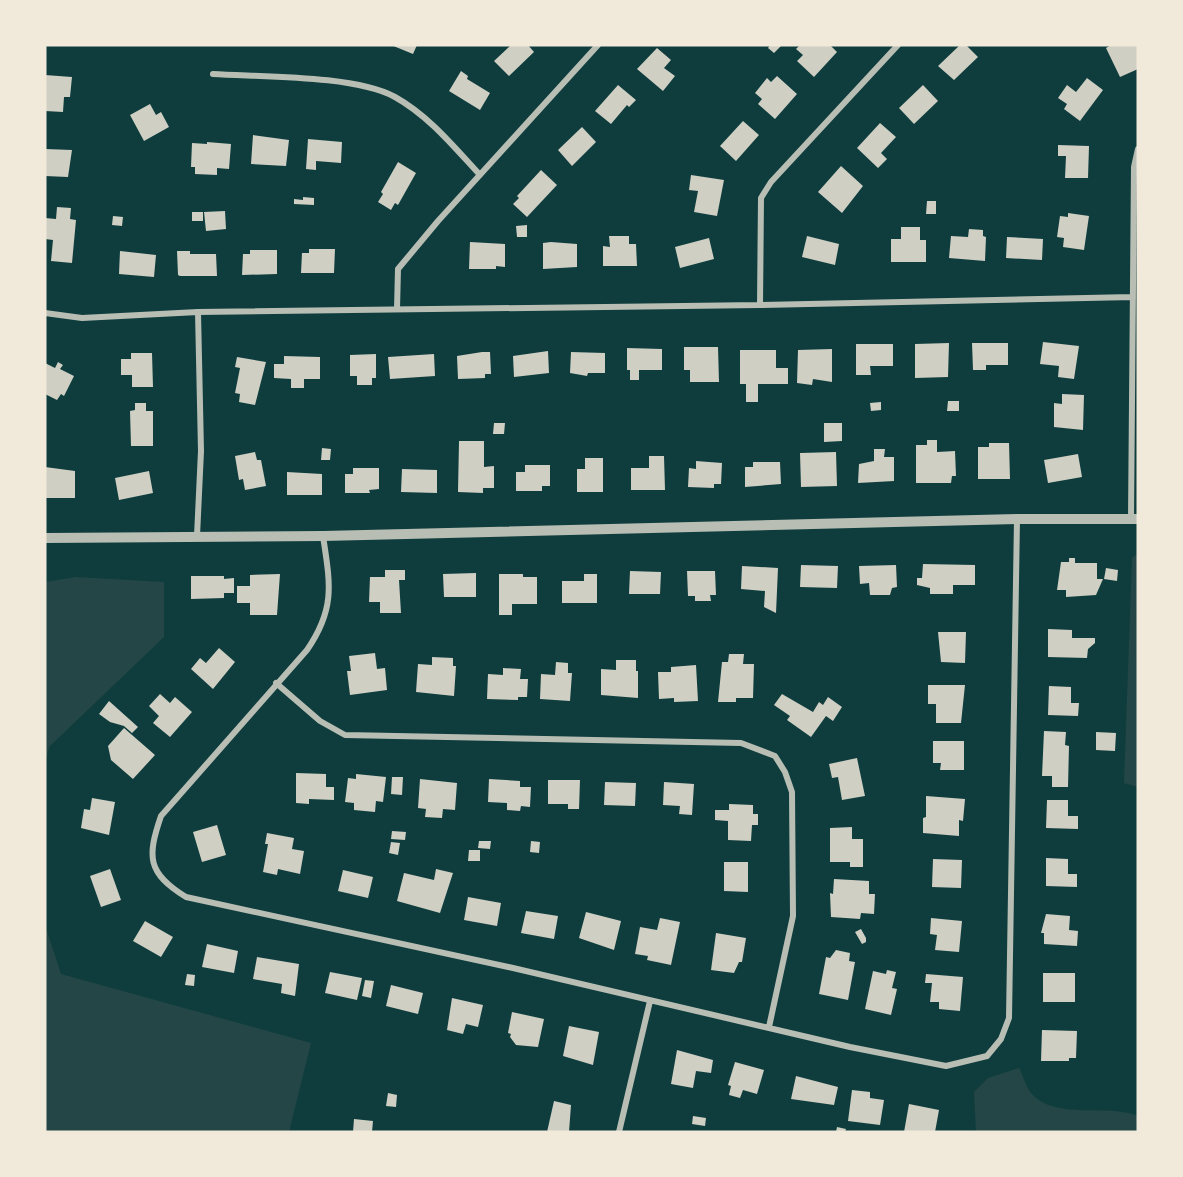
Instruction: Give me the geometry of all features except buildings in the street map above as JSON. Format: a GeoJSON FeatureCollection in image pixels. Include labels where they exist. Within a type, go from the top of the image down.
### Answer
{"type":"FeatureCollection","features":[{"type":"Feature","properties":{"kind":"street"},"geometry":{"type":"LineString","coordinates":[[397,309],[398,270],[480,175],[598,45]]}},
{"type":"Feature","properties":{"kind":"street"},"geometry":{"type":"LineString","coordinates":[[760,305],[761,198],[771,182],[898,45]]}},
{"type":"Feature","properties":{"kind":"street"},"geometry":{"type":"LineString","coordinates":[[213,74],[366,85],[394,97],[425,117],[480,175]]}},
{"type":"Feature","properties":{"kind":"street"},"geometry":{"type":"LineString","coordinates":[[45,538],[324,536],[1017,519],[1134,519],[1134,167],[1138,149]]}},
{"type":"Feature","properties":{"kind":"street"},"geometry":{"type":"LineString","coordinates":[[45,313],[81,318],[198,312],[760,305],[1133,297]]}},
{"type":"Feature","properties":{"kind":"street"},"geometry":{"type":"LineString","coordinates":[[197,536],[201,451],[198,312]]}},
{"type":"Feature","properties":{"kind":"street"},"geometry":{"type":"LineString","coordinates":[[324,536],[331,591],[328,610],[320,632],[307,650],[161,816],[153,840],[153,864],[164,884],[186,897],[946,1066],[987,1056],[1001,1039],[1009,1018],[1017,519]]}},
{"type":"Feature","properties":{"kind":"street"},"geometry":{"type":"LineString","coordinates":[[276,683],[320,721],[345,735],[741,743],[775,756],[785,772],[792,792],[793,916],[769,1027]]}},
{"type":"Feature","properties":{"kind":"street"},"geometry":{"type":"LineString","coordinates":[[619,1132],[650,1001]]}},
{"type":"Feature","properties":{"kind":"shaded area"},"geometry":{"type":"Polygon","coordinates":[[[1138,553],[1138,787],[1124,783],[1132,558],[1138,553]]]}},
{"type":"Feature","properties":{"kind":"shaded area"},"geometry":{"type":"Polygon","coordinates":[[[76,577],[164,582],[164,637],[49,747],[45,765],[45,582],[76,577]]]}},
{"type":"Feature","properties":{"kind":"shaded area"},"geometry":{"type":"Polygon","coordinates":[[[45,925],[61,974],[311,1043],[289,1132],[45,1132],[45,925]]]}},
{"type":"Feature","properties":{"kind":"shaded area"},"geometry":{"type":"Polygon","coordinates":[[[1019,1068],[1031,1093],[1041,1101],[1053,1107],[1125,1112],[1138,1116],[1138,1132],[976,1132],[974,1092],[988,1078],[1019,1068]]]}}]}
